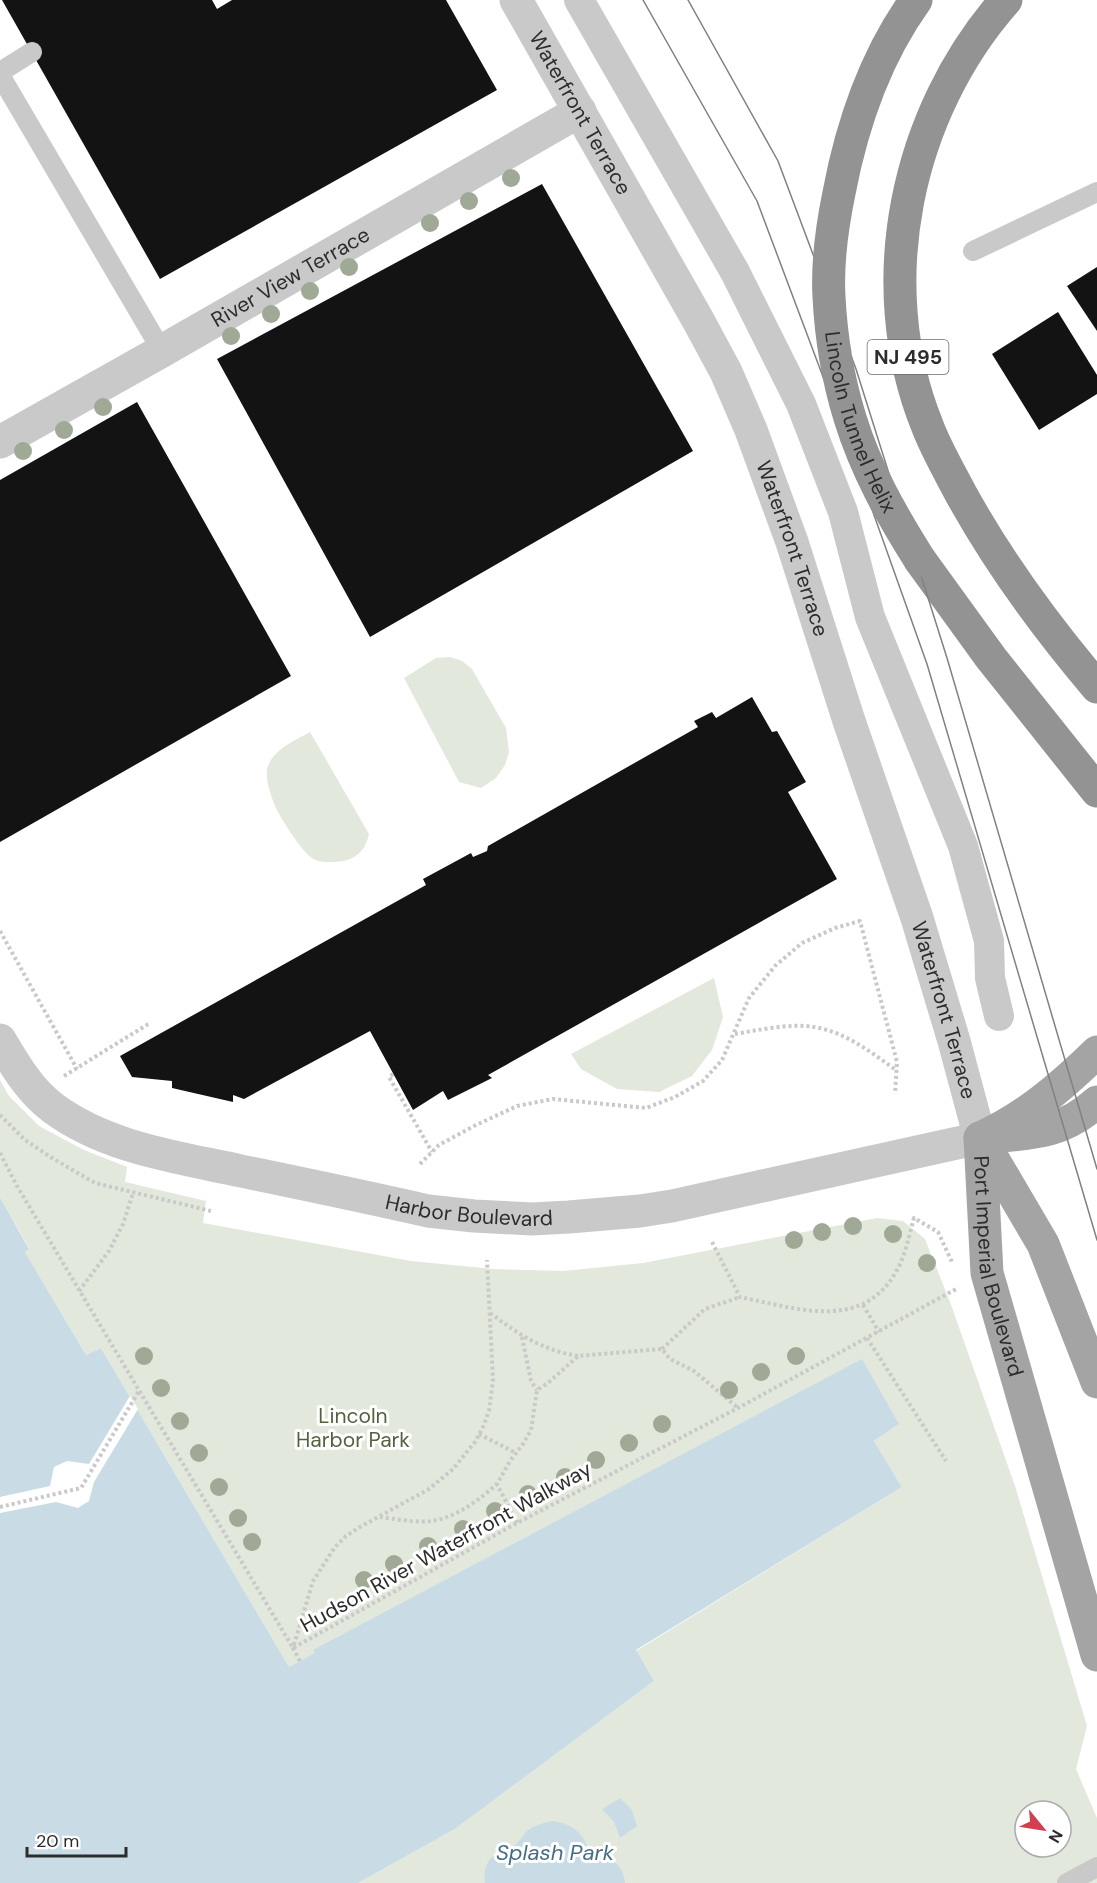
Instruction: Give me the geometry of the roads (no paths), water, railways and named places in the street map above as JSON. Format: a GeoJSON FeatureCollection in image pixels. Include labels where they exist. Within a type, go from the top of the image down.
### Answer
{"type":"FeatureCollection","features":[{"type":"Feature","properties":{"kind":"highway","name":"Lincoln Tunnel Helix"},"geometry":{"type":"LineString","coordinates":[[916,0],[891,40],[870,81],[844,164],[834,217],[830,260],[830,307],[839,373],[850,417],[877,487],[914,551],[991,658],[1097,790]]}},
{"type":"Feature","properties":{"kind":"highway","name":"NJ 495"},"geometry":{"type":"LineString","coordinates":[[1006,0],[981,31],[950,77],[925,136],[914,171],[902,234],[900,292],[903,324],[913,383],[926,424],[940,455],[981,530],[1010,574],[1097,687]]}},
{"type":"Feature","properties":{"kind":"main road"},"geometry":{"type":"LineString","coordinates":[[980,1137],[1004,1127],[1046,1098],[1097,1052]]}},
{"type":"Feature","properties":{"kind":"main road"},"geometry":{"type":"LineString","coordinates":[[980,1137],[1043,1132],[1075,1118],[1097,1102]]}},
{"type":"Feature","properties":{"kind":"main road","name":"Port Imperial Boulevard"},"geometry":{"type":"LineString","coordinates":[[980,1137],[1043,1244],[1097,1382]]}},
{"type":"Feature","properties":{"kind":"main road","name":"Port Imperial Boulevard"},"geometry":{"type":"LineString","coordinates":[[980,1137],[987,1273],[1097,1655]]}},
{"type":"Feature","properties":{"kind":"street","name":"Waterfront Terrace"},"geometry":{"type":"LineString","coordinates":[[516,0],[698,320],[726,372],[751,430],[792,542],[849,721],[917,918],[980,1137]]}},
{"type":"Feature","properties":{"kind":"street"},"geometry":{"type":"LineString","coordinates":[[579,0],[735,272],[801,404],[843,512],[870,617],[963,846],[989,942],[990,978],[999,1016]]}},
{"type":"Feature","properties":{"kind":"street","name":"River View Terrace"},"geometry":{"type":"LineString","coordinates":[[0,442],[580,111]]}},
{"type":"Feature","properties":{"kind":"street","name":"Harbor Boulevard"},"geometry":{"type":"LineString","coordinates":[[0,1040],[25,1080],[41,1098],[64,1115],[98,1134],[137,1147],[218,1166],[428,1211],[463,1215],[532,1219],[560,1218],[672,1206],[980,1137]]}},
{"type":"Feature","properties":{"kind":"lane"},"geometry":{"type":"LineString","coordinates":[[32,52],[0,73],[162,351]]}},
{"type":"Feature","properties":{"kind":"lane"},"geometry":{"type":"LineString","coordinates":[[973,251],[1097,192]]}},
{"type":"Feature","properties":{"kind":"lane"},"geometry":{"type":"LineString","coordinates":[[1068,1883],[1097,1867]]}},
{"type":"Feature","properties":{"kind":"water"},"geometry":{"type":"Polygon","coordinates":[[[0,1197],[29,1249],[25,1252],[86,1355],[101,1348],[289,1667],[314,1653],[313,1650],[862,1359],[899,1424],[874,1441],[902,1487],[636,1650],[654,1681],[455,1829],[358,1883],[0,1883],[0,1197]]]}},
{"type":"Feature","properties":{"kind":"water"},"geometry":{"type":"Polygon","coordinates":[[[620,1798],[632,1810],[637,1826],[620,1838],[614,1822],[602,1809],[620,1798]]]}},
{"type":"Feature","properties":{"kind":"water","name":"Splash Park"},"geometry":{"type":"Polygon","coordinates":[[[553,1821],[564,1823],[576,1830],[592,1854],[608,1857],[615,1862],[621,1870],[625,1883],[485,1883],[485,1869],[492,1857],[514,1846],[532,1828],[553,1821]]]}},
{"type":"Feature","properties":{"kind":"tram line"},"geometry":{"type":"LineString","coordinates":[[643,0],[757,201],[858,470],[927,664],[1097,1240]]}},
{"type":"Feature","properties":{"kind":"tram line"},"geometry":{"type":"LineString","coordinates":[[688,0],[778,161],[856,369],[947,658],[1097,1169]]}},
{"type":"Feature","properties":{"kind":"park label","name":"Lincoln Harbor Park"},"geometry":{"type":"Point","coordinates":[353,1428]}}]}
